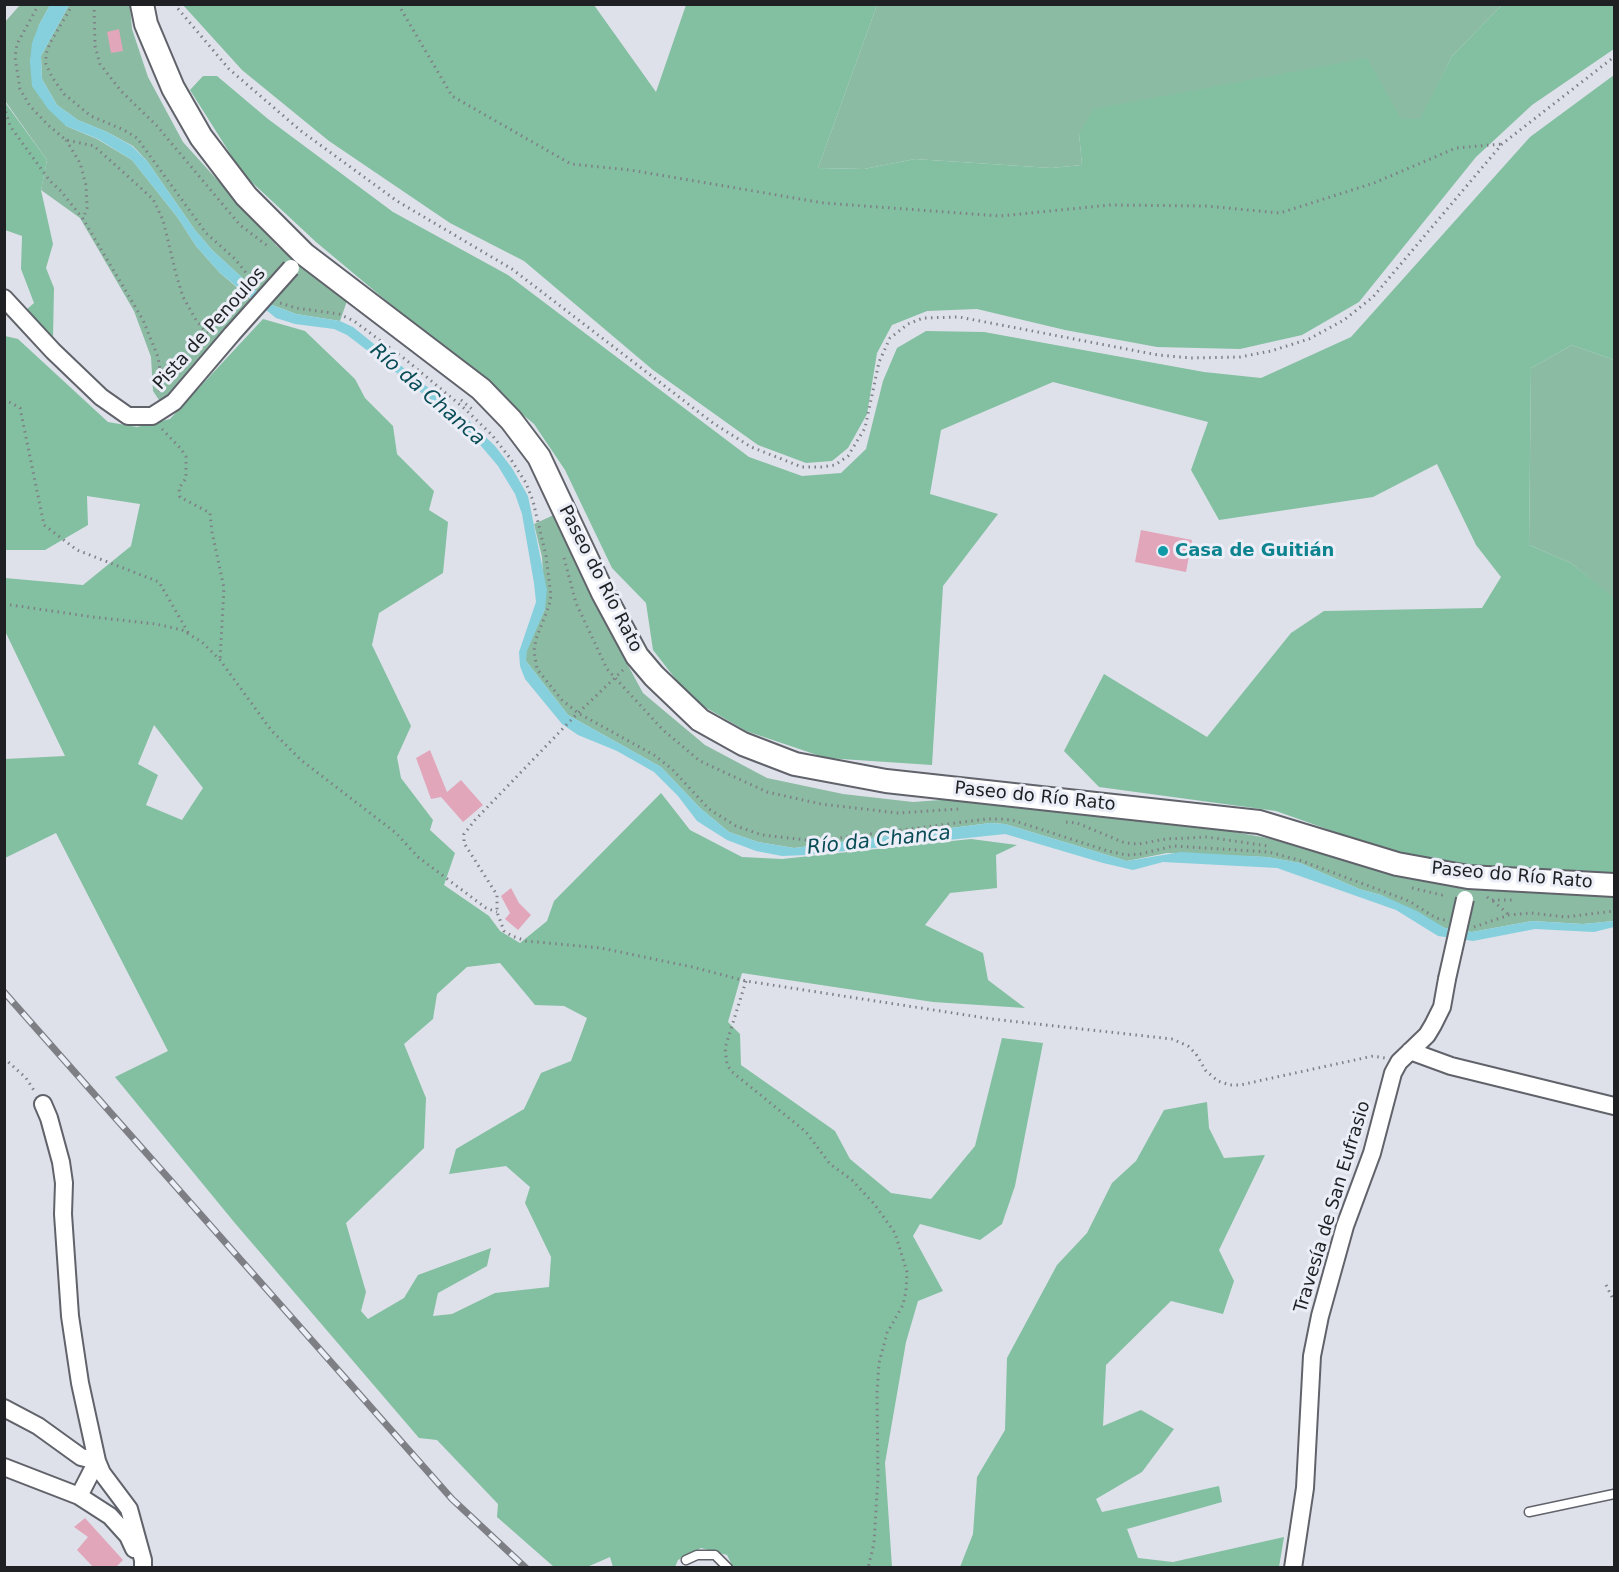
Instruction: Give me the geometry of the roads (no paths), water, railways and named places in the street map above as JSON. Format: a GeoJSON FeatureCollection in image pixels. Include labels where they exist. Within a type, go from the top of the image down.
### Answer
{"type":"FeatureCollection","features":[{"type":"Feature","properties":{"kind":"street","name":"Paseo do Río Rato"},"geometry":{"type":"LineString","coordinates":[[142,4],[146,24],[173,88],[201,137],[297,262],[481,389],[511,420],[539,457],[603,593],[638,656],[654,676],[700,720],[743,744],[795,764],[886,781],[1259,822],[1397,864],[1466,889],[1614,885]]}},
{"type":"Feature","properties":{"kind":"street","name":"Pista de Penoulos"},"geometry":{"type":"LineString","coordinates":[[4,298],[101,398],[128,416],[152,416],[174,402],[219,348],[297,262]]}},
{"type":"Feature","properties":{"kind":"street","name":"Travesía de San Eufrasio"},"geometry":{"type":"LineString","coordinates":[[1293,1568],[1305,1488],[1312,1356],[1320,1316],[1344,1227],[1372,1153],[1391,1082],[1405,1056],[1426,1035],[1442,1007],[1466,889]]}},
{"type":"Feature","properties":{"kind":"street"},"geometry":{"type":"LineString","coordinates":[[1405,1056],[1614,1106]]}},
{"type":"Feature","properties":{"kind":"street"},"geometry":{"type":"LineString","coordinates":[[43,1104],[50,1118],[64,1183],[63,1214],[70,1316],[80,1383],[97,1461],[102,1473],[129,1509],[143,1560],[143,1568]]}},
{"type":"Feature","properties":{"kind":"street"},"geometry":{"type":"LineString","coordinates":[[4,1408],[38,1426],[81,1457],[97,1461]]}},
{"type":"Feature","properties":{"kind":"street"},"geometry":{"type":"LineString","coordinates":[[80,1496],[97,1461]]}},
{"type":"Feature","properties":{"kind":"street"},"geometry":{"type":"LineString","coordinates":[[4,1467],[80,1496],[110,1516],[129,1536],[138,1568]]}},
{"type":"Feature","properties":{"kind":"lane"},"geometry":{"type":"LineString","coordinates":[[1529,1512],[1614,1494]]}},
{"type":"Feature","properties":{"kind":"lane"},"geometry":{"type":"LineString","coordinates":[[686,1560],[697,1556],[714,1555],[727,1564],[728,1568]]}},
{"type":"Feature","properties":{"kind":"water","name":"Río da Chanca"},"geometry":{"type":"Polygon","coordinates":[[[50,5],[69,5],[41,56],[42,79],[57,105],[78,120],[132,146],[147,161],[195,230],[212,250],[272,305],[296,314],[340,321],[353,327],[467,419],[495,446],[512,468],[528,496],[547,590],[545,609],[527,651],[526,661],[568,715],[661,767],[700,808],[729,832],[758,842],[794,848],[990,823],[1005,824],[1127,861],[1181,852],[1267,857],[1300,863],[1417,911],[1445,928],[1472,932],[1532,921],[1583,924],[1614,921],[1614,927],[1594,932],[1535,929],[1473,941],[1438,936],[1396,910],[1277,868],[1163,862],[1133,870],[1005,834],[782,856],[756,851],[727,840],[697,821],[678,796],[654,772],[617,751],[578,735],[562,724],[525,679],[520,666],[519,652],[536,602],[522,514],[515,494],[498,466],[476,440],[410,383],[347,335],[334,329],[295,324],[276,318],[220,273],[196,246],[178,218],[132,160],[98,139],[66,126],[48,109],[32,86],[30,62],[32,43],[50,5]]]}},
{"type":"Feature","properties":{"kind":"railway"},"geometry":{"type":"LineString","coordinates":[[4,992],[452,1499],[526,1568]]}},
{"type":"Feature","properties":{"kind":"place","name":"Casa de Guitián"},"geometry":{"type":"Point","coordinates":[1163,551]}}]}
